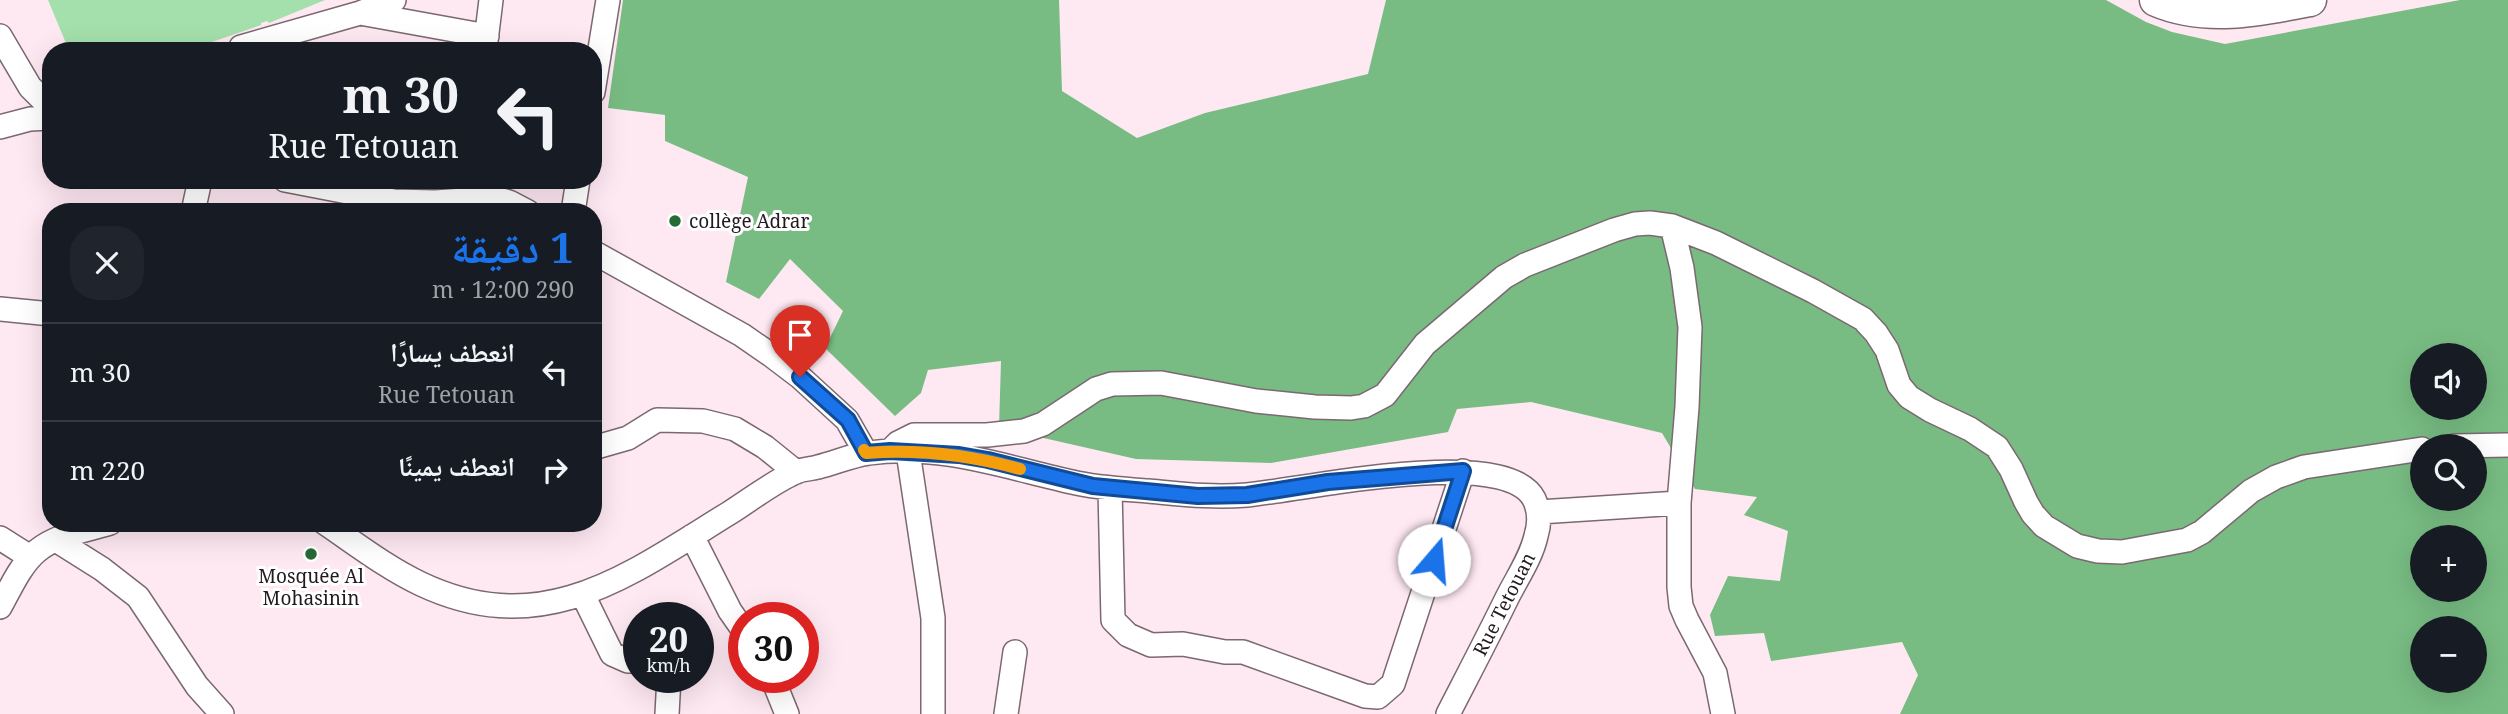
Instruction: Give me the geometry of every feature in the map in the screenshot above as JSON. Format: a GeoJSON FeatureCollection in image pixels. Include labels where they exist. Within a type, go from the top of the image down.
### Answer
{"type":"FeatureCollection","features":[{"type":"Feature","properties":{"kind":"main road"},"geometry":{"type":"LineString","coordinates":[[2156,0],[2170,6],[2232,12],[2259,10],[2310,0]]}},
{"type":"Feature","properties":{"kind":"street"},"geometry":{"type":"LineString","coordinates":[[259,42],[360,13],[394,0]]}},
{"type":"Feature","properties":{"kind":"street"},"geometry":{"type":"LineString","coordinates":[[486,42],[491,0]]}},
{"type":"Feature","properties":{"kind":"street"},"geometry":{"type":"LineString","coordinates":[[601,42],[608,0]]}},
{"type":"Feature","properties":{"kind":"street"},"geometry":{"type":"LineString","coordinates":[[360,13],[461,33],[484,42]]}},
{"type":"Feature","properties":{"kind":"street"},"geometry":{"type":"LineString","coordinates":[[0,36],[30,87],[42,99]]}},
{"type":"Feature","properties":{"kind":"street"},"geometry":{"type":"LineString","coordinates":[[0,127],[42,118]]}},
{"type":"Feature","properties":{"kind":"street"},"geometry":{"type":"LineString","coordinates":[[322,189],[381,203]]}},
{"type":"Feature","properties":{"kind":"street"},"geometry":{"type":"LineString","coordinates":[[408,203],[467,191],[482,198],[502,199],[510,203]]}},
{"type":"Feature","properties":{"kind":"street"},"geometry":{"type":"LineString","coordinates":[[933,714],[933,618],[898,443],[914,435],[972,436],[1024,431],[1050,421],[1096,389],[1112,384],[1161,383],[1256,401],[1315,407],[1364,406],[1385,395],[1425,344],[1504,277],[1525,265],[1635,224],[1672,226],[1716,243],[1863,319],[1887,350],[1899,385],[1909,397],[1970,429],[1997,447],[2033,514],[2057,535],[2086,549],[2122,552],[2187,540],[2202,532],[2251,492],[2285,473],[2304,467],[2410,451]]}},
{"type":"Feature","properties":{"kind":"street"},"geometry":{"type":"LineString","coordinates":[[1672,226],[1682,268],[1690,327],[1679,503],[1679,587],[1681,606],[1715,673],[1723,714]]}},
{"type":"Feature","properties":{"kind":"street"},"geometry":{"type":"LineString","coordinates":[[602,257],[742,335],[771,355],[848,420],[866,453]]}},
{"type":"Feature","properties":{"kind":"street"},"geometry":{"type":"LineString","coordinates":[[0,309],[42,313]]}},
{"type":"Feature","properties":{"kind":"street"},"geometry":{"type":"LineString","coordinates":[[602,446],[628,438],[657,421],[703,421],[735,429],[765,447],[796,471]]}},
{"type":"Feature","properties":{"kind":"street"},"geometry":{"type":"LineString","coordinates":[[2487,445],[2508,445]]}},
{"type":"Feature","properties":{"kind":"street"},"geometry":{"type":"LineString","coordinates":[[338,532],[422,585],[480,603],[516,606],[542,605],[583,595],[634,573],[796,471],[866,453],[899,451],[959,455],[1110,489],[1226,496],[1328,482],[1463,471],[1502,477],[1523,485],[1533,497],[1539,512],[1679,503]]}},
{"type":"Feature","properties":{"kind":"street"},"geometry":{"type":"LineString","coordinates":[[1110,489],[1113,620],[1128,635],[1151,645],[1183,644],[1225,652],[1243,652],[1365,696],[1378,697],[1393,684],[1463,471]]}},
{"type":"Feature","properties":{"kind":"street","name":"Rue Tetouan"},"geometry":{"type":"LineString","coordinates":[[1448,714],[1533,547],[1539,512]]}},
{"type":"Feature","properties":{"kind":"street"},"geometry":{"type":"LineString","coordinates":[[0,607],[30,557],[56,540],[81,532]]}},
{"type":"Feature","properties":{"kind":"street"},"geometry":{"type":"LineString","coordinates":[[692,536],[728,607]]}},
{"type":"Feature","properties":{"kind":"street"},"geometry":{"type":"LineString","coordinates":[[0,538],[30,557]]}},
{"type":"Feature","properties":{"kind":"street"},"geometry":{"type":"LineString","coordinates":[[56,540],[102,569],[138,597],[197,686],[222,714]]}},
{"type":"Feature","properties":{"kind":"street"},"geometry":{"type":"LineString","coordinates":[[583,595],[612,654],[623,659]]}},
{"type":"Feature","properties":{"kind":"street"},"geometry":{"type":"LineString","coordinates":[[1006,714],[1015,652]]}},
{"type":"Feature","properties":{"kind":"street"},"geometry":{"type":"LineString","coordinates":[[667,714],[668,693]]}},
{"type":"Feature","properties":{"kind":"street"},"geometry":{"type":"LineString","coordinates":[[778,693],[787,714]]}},
{"type":"Feature","properties":{"kind":"green space"},"geometry":{"type":"Polygon","coordinates":[[[48,0],[325,0],[212,42],[66,42],[48,0]]]}},
{"type":"Feature","properties":{"kind":"green space"},"geometry":{"type":"Polygon","coordinates":[[[623,0],[1059,0],[1062,91],[1137,138],[1205,113],[1368,74],[1386,0],[2106,0],[2146,22],[2172,32],[2225,44],[2460,0],[2508,0],[2508,714],[1900,714],[1918,675],[1902,642],[1771,661],[1764,633],[1715,636],[1710,615],[1728,576],[1780,581],[1788,531],[1744,515],[1757,497],[1695,489],[1662,433],[1531,402],[1457,409],[1448,432],[1271,463],[1136,459],[999,428],[1001,361],[928,370],[921,393],[895,416],[825,348],[843,311],[790,259],[759,299],[726,282],[748,177],[665,141],[665,115],[608,108],[623,0]]]}},
{"type":"Feature","properties":{"kind":"slow traffic"},"geometry":{"type":"LineString","coordinates":[[864,450],[866,453],[890,451],[959,455],[1020,469]]}},
{"type":"Feature","properties":{"kind":"place","name":"collège Adrar"},"geometry":{"type":"Point","coordinates":[675,221]}},
{"type":"Feature","properties":{"kind":"place","name":"Mosquée Al Mohasinin"},"geometry":{"type":"Point","coordinates":[311,554]}},
{"type":"Feature","properties":{"kind":"route"},"geometry":{"type":"LineString","coordinates":[[800,377],[848,420],[866,453],[890,451],[959,455],[1110,489],[1226,496],[1328,482],[1463,471],[1434,560]]}}]}
